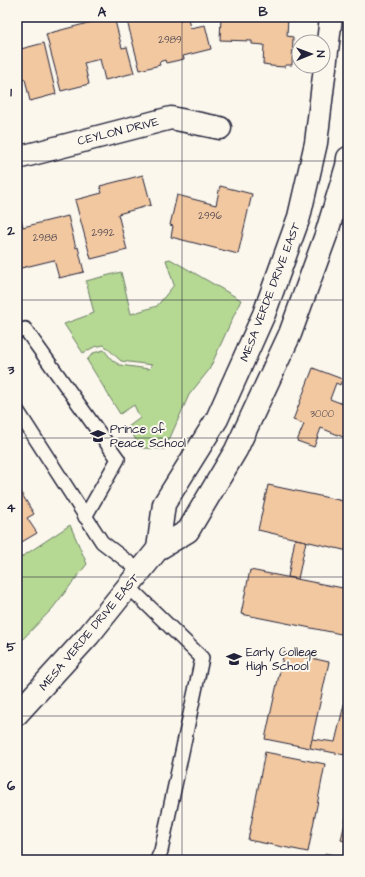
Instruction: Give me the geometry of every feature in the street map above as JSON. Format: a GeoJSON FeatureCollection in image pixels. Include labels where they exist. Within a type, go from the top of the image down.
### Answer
{"type":"FeatureCollection","features":[{"type":"Feature","properties":{"kind":"street","name":"MESA VERDE DRIVE EAST"},"geometry":{"type":"LineString","coordinates":[[158,549],[164,504],[217,419],[264,314],[299,217],[316,143],[331,17]]}},
{"type":"Feature","properties":{"kind":"street","name":"CEYLON DRIVE"},"geometry":{"type":"LineString","coordinates":[[17,158],[171,118],[220,128]]}},
{"type":"Feature","properties":{"kind":"street","name":"MESA VERDE DRIVE EAST"},"geometry":{"type":"LineString","coordinates":[[17,714],[89,635],[158,549],[188,531],[236,450],[290,334],[326,235],[347,166],[348,158]]}},
{"type":"Feature","properties":{"kind":"lane"},"geometry":{"type":"LineString","coordinates":[[17,332],[25,329],[118,459],[85,517]]}},
{"type":"Feature","properties":{"kind":"lane"},"geometry":{"type":"LineString","coordinates":[[17,410],[102,542],[202,658],[161,851],[157,860]]}},
{"type":"Feature","properties":{"kind":"green space"},"geometry":{"type":"Polygon","coordinates":[[[170,259],[241,300],[209,370],[189,395],[165,449],[141,448],[128,427],[140,418],[134,405],[120,414],[87,360],[93,353],[104,350],[113,361],[120,365],[149,369],[153,365],[121,361],[104,345],[94,347],[83,353],[64,324],[94,313],[86,281],[121,272],[131,314],[157,306],[174,285],[166,260],[170,259]]]}},
{"type":"Feature","properties":{"kind":"green space"},"geometry":{"type":"Polygon","coordinates":[[[70,525],[87,564],[52,609],[17,645],[17,560],[70,525]]]}},
{"type":"Feature","properties":{"kind":"green space"},"geometry":{"type":"Polygon","coordinates":[[[325,853],[348,858],[348,860],[324,860],[325,853]]]}},
{"type":"Feature","properties":{"kind":"building"},"geometry":{"type":"Polygon","coordinates":[[[114,17],[122,48],[127,47],[134,73],[105,80],[100,59],[84,63],[89,84],[61,91],[46,34],[114,17]]]}},
{"type":"Feature","properties":{"kind":"building"},"geometry":{"type":"Polygon","coordinates":[[[126,17],[180,17],[180,20],[188,18],[190,28],[205,25],[211,49],[183,56],[184,59],[166,63],[165,60],[159,62],[160,65],[140,70],[126,17]]]}},
{"type":"Feature","properties":{"kind":"building"},"geometry":{"type":"Polygon","coordinates":[[[221,17],[288,17],[287,36],[291,37],[291,65],[285,65],[285,67],[263,64],[264,45],[252,44],[252,41],[220,40],[221,17]]]}},
{"type":"Feature","properties":{"kind":"building"},"geometry":{"type":"Polygon","coordinates":[[[44,43],[56,94],[30,101],[25,79],[17,82],[17,50],[44,43]]]}},
{"type":"Feature","properties":{"kind":"building"},"geometry":{"type":"Polygon","coordinates":[[[143,175],[151,205],[118,214],[127,250],[91,259],[75,200],[102,193],[100,186],[143,175]]]}},
{"type":"Feature","properties":{"kind":"building"},"geometry":{"type":"Polygon","coordinates":[[[220,186],[252,194],[238,254],[171,237],[173,226],[170,225],[177,195],[216,205],[220,186]]]}},
{"type":"Feature","properties":{"kind":"building"},"geometry":{"type":"Polygon","coordinates":[[[18,207],[23,227],[68,216],[84,272],[59,278],[54,260],[17,269],[18,207]]]}},
{"type":"Feature","properties":{"kind":"building"},"geometry":{"type":"Polygon","coordinates":[[[313,368],[342,379],[340,385],[336,383],[330,399],[348,406],[348,439],[321,428],[314,447],[297,441],[304,424],[293,420],[313,368]]]}},
{"type":"Feature","properties":{"kind":"building"},"geometry":{"type":"Polygon","coordinates":[[[268,485],[348,502],[348,551],[258,530],[268,485]]]}},
{"type":"Feature","properties":{"kind":"building"},"geometry":{"type":"Polygon","coordinates":[[[17,486],[34,514],[27,518],[37,533],[20,543],[17,547],[17,486]]]}},
{"type":"Feature","properties":{"kind":"building"},"geometry":{"type":"Polygon","coordinates":[[[295,539],[306,541],[298,579],[288,577],[295,539]]]}},
{"type":"Feature","properties":{"kind":"building"},"geometry":{"type":"Polygon","coordinates":[[[250,570],[348,589],[348,625],[346,635],[241,614],[250,570]]]}},
{"type":"Feature","properties":{"kind":"building"},"geometry":{"type":"Polygon","coordinates":[[[284,652],[329,662],[310,748],[265,739],[284,652]]]}},
{"type":"Feature","properties":{"kind":"building"},"geometry":{"type":"Polygon","coordinates":[[[348,688],[348,737],[345,755],[310,748],[312,739],[335,742],[348,688]]]}},
{"type":"Feature","properties":{"kind":"building"},"geometry":{"type":"Polygon","coordinates":[[[265,752],[325,764],[308,852],[248,840],[265,752]]]}},
{"type":"Feature","properties":{"kind":"building"},"geometry":{"type":"Polygon","coordinates":[[[348,810],[348,842],[341,840],[348,810]]]}},
{"type":"Feature","properties":{"kind":"place","name":"Prince of Peace School"},"geometry":{"type":"Point","coordinates":[98,436]}},
{"type":"Feature","properties":{"kind":"place","name":"Early College High School"},"geometry":{"type":"Point","coordinates":[234,659]}}]}
